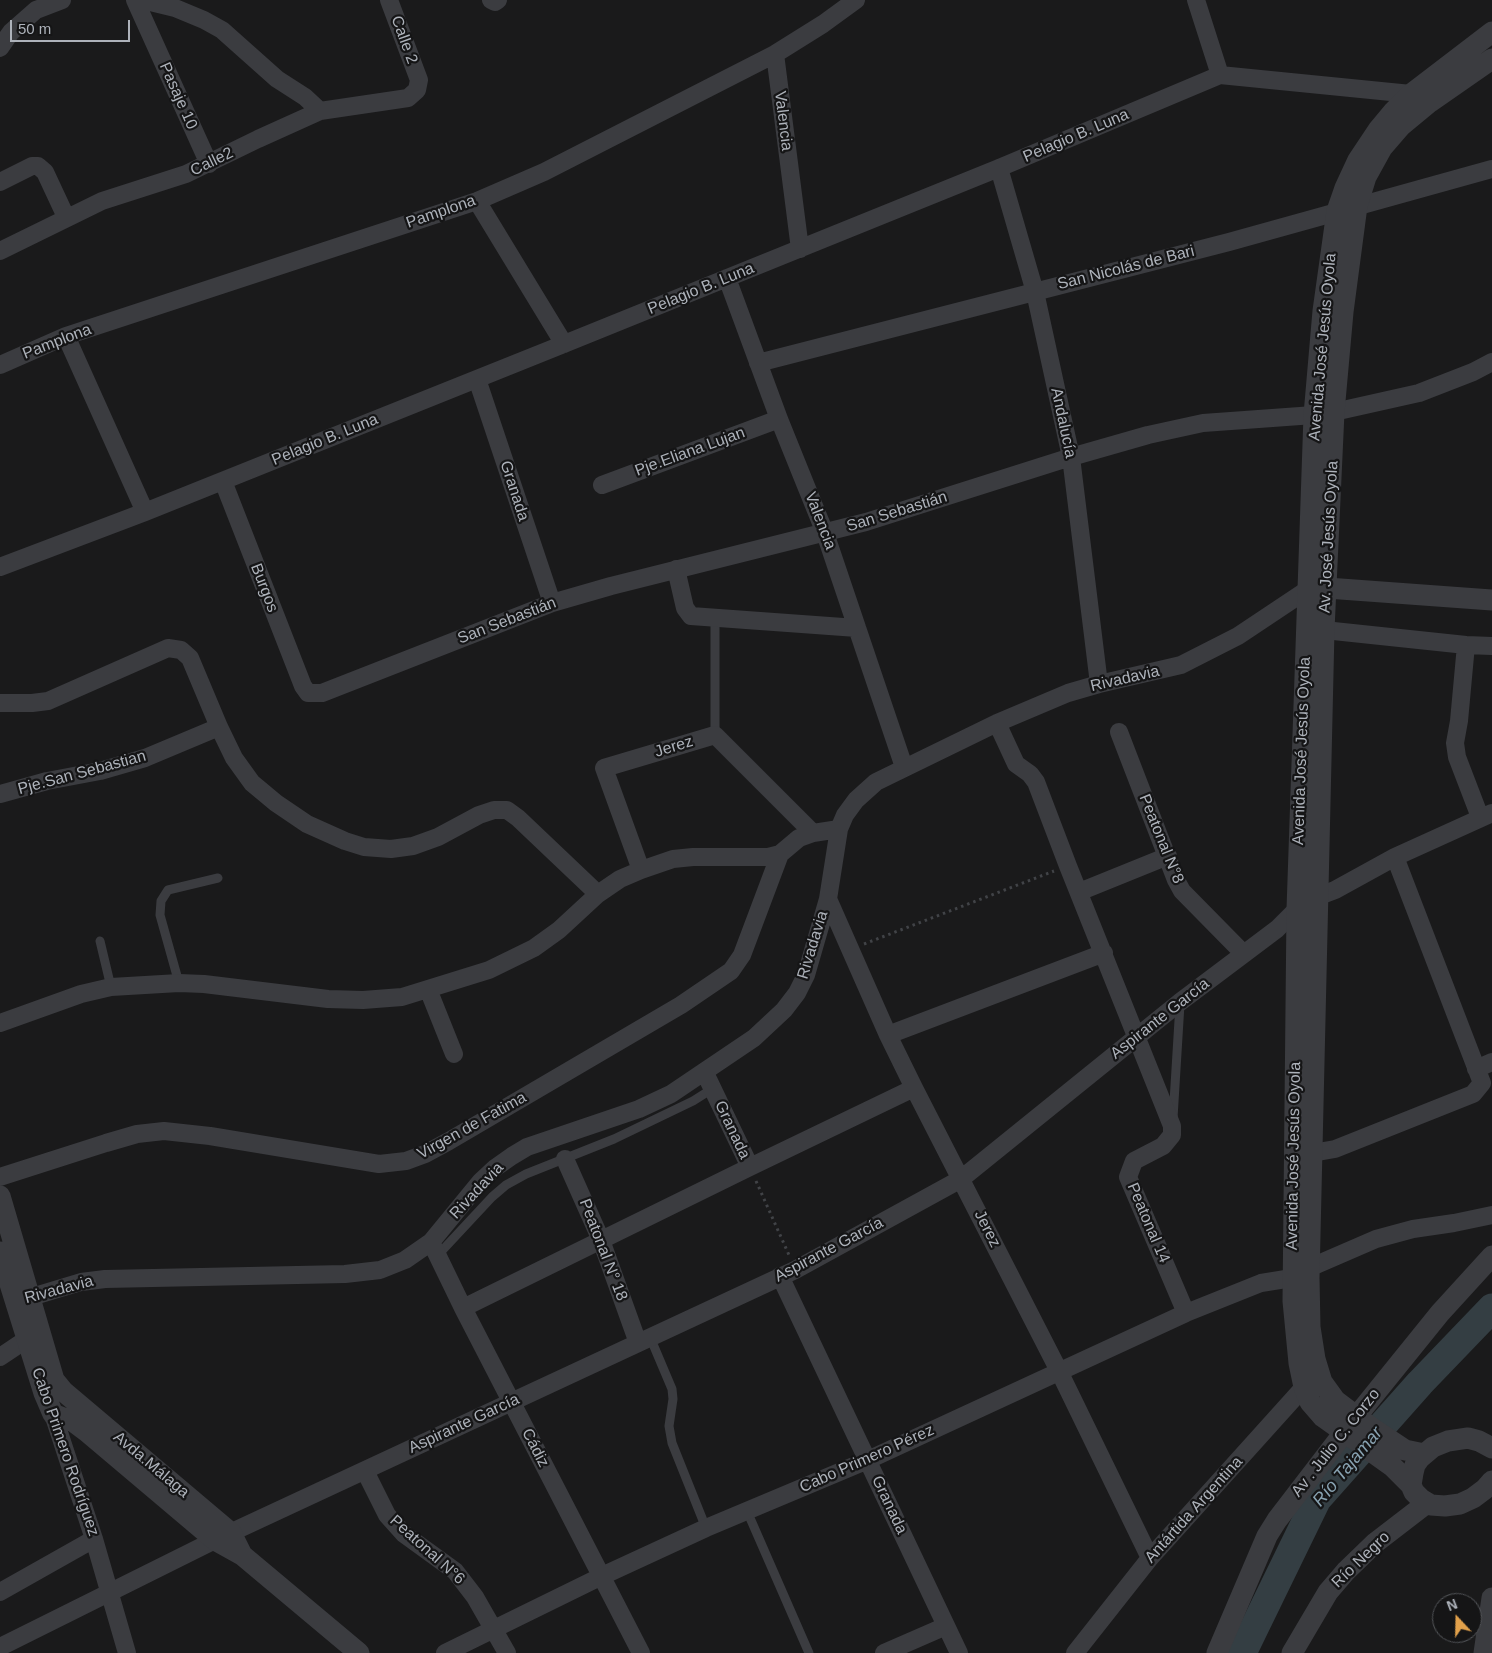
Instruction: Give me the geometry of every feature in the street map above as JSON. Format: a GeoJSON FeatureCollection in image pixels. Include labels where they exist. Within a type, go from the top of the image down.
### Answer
{"type":"FeatureCollection","features":[{"type":"Feature","properties":{"kind":"street"},"geometry":{"type":"LineString","coordinates":[[0,48],[11,32],[36,10],[62,0]]}},
{"type":"Feature","properties":{"kind":"street","name":"Pasaje 10"},"geometry":{"type":"LineString","coordinates":[[135,0],[209,164]]}},
{"type":"Feature","properties":{"kind":"street"},"geometry":{"type":"LineString","coordinates":[[142,0],[175,8],[222,30],[277,79],[305,97],[320,111]]}},
{"type":"Feature","properties":{"kind":"street","name":"Calle 2"},"geometry":{"type":"LineString","coordinates":[[389,0],[419,80]]}},
{"type":"Feature","properties":{"kind":"street"},"geometry":{"type":"LineString","coordinates":[[491,0],[495,2],[498,0]]}},
{"type":"Feature","properties":{"kind":"street","name":"Pamplona"},"geometry":{"type":"LineString","coordinates":[[0,365],[66,336],[477,201],[544,172],[775,54],[823,24],[856,0]]}},
{"type":"Feature","properties":{"kind":"street"},"geometry":{"type":"LineString","coordinates":[[1196,0],[1220,75]]}},
{"type":"Feature","properties":{"kind":"street"},"geometry":{"type":"LineString","coordinates":[[1347,209],[1345,188],[1358,160],[1378,130],[1411,94],[1492,32]]}},
{"type":"Feature","properties":{"kind":"street","name":"Valencia"},"geometry":{"type":"LineString","coordinates":[[775,54],[800,249]]}},
{"type":"Feature","properties":{"kind":"street","name":"Av. José Jesús Oyola"},"geometry":{"type":"LineString","coordinates":[[1319,896],[1324,630],[1317,589],[1324,414],[1343,312],[1347,209],[1382,148],[1401,126],[1430,102],[1492,59]]}},
{"type":"Feature","properties":{"kind":"street","name":"Pelagio B. Luna"},"geometry":{"type":"LineString","coordinates":[[0,567],[145,512],[800,249],[1220,75],[1411,94]]}},
{"type":"Feature","properties":{"kind":"street","name":"Calle2"},"geometry":{"type":"LineString","coordinates":[[0,250],[102,201],[186,174],[320,111],[408,98],[417,90],[419,80]]}},
{"type":"Feature","properties":{"kind":"street"},"geometry":{"type":"LineString","coordinates":[[0,182],[32,166],[38,166],[45,172],[66,217]]}},
{"type":"Feature","properties":{"kind":"street","name":"Andalucía"},"geometry":{"type":"LineString","coordinates":[[999,168],[1035,292],[1071,457],[1099,684]]}},
{"type":"Feature","properties":{"kind":"street","name":"San Nicolás de Bari"},"geometry":{"type":"LineString","coordinates":[[758,363],[1229,242],[1492,168]]}},
{"type":"Feature","properties":{"kind":"street"},"geometry":{"type":"LineString","coordinates":[[477,201],[564,344]]}},
{"type":"Feature","properties":{"kind":"street","name":"Valencia"},"geometry":{"type":"LineString","coordinates":[[727,278],[779,419],[825,533],[904,767]]}},
{"type":"Feature","properties":{"kind":"street"},"geometry":{"type":"LineString","coordinates":[[66,336],[145,512]]}},
{"type":"Feature","properties":{"kind":"street","name":"San Sebastián"},"geometry":{"type":"LineString","coordinates":[[308,693],[322,693],[552,603],[610,586],[876,519],[1071,457],[1148,435],[1203,423],[1324,414],[1419,393],[1473,372],[1492,362]]}},
{"type":"Feature","properties":{"kind":"street","name":"Granada"},"geometry":{"type":"LineString","coordinates":[[477,379],[552,603]]}},
{"type":"Feature","properties":{"kind":"street","name":"Pje.Eliana Lujan"},"geometry":{"type":"LineString","coordinates":[[602,485],[779,419]]}},
{"type":"Feature","properties":{"kind":"street","name":"Burgos"},"geometry":{"type":"LineString","coordinates":[[222,481],[303,686],[308,693]]}},
{"type":"Feature","properties":{"kind":"street"},"geometry":{"type":"LineString","coordinates":[[676,569],[685,608],[691,616],[858,628]]}},
{"type":"Feature","properties":{"kind":"street"},"geometry":{"type":"LineString","coordinates":[[1317,589],[1492,600]]}},
{"type":"Feature","properties":{"kind":"street","name":"Rivadavia"},"geometry":{"type":"LineString","coordinates":[[23,1300],[81,1282],[105,1279],[345,1274],[380,1270],[434,1249],[481,1181],[512,1156],[527,1147],[639,1109],[672,1094],[709,1081],[784,1010],[797,994],[806,975],[828,899],[839,829],[856,800],[876,782],[997,723],[1068,693],[1181,665],[1238,636],[1317,589]]}},
{"type":"Feature","properties":{"kind":"street","name":"Avenida José Jesús Oyola"},"geometry":{"type":"LineString","coordinates":[[1317,589],[1297,909],[1301,1273],[1293,1301],[1299,1363],[1312,1381],[1310,1402],[1323,1417],[1357,1430],[1386,1450],[1412,1485],[1414,1492],[1427,1503]]}},
{"type":"Feature","properties":{"kind":"street"},"geometry":{"type":"LineString","coordinates":[[1324,630],[1492,646]]}},
{"type":"Feature","properties":{"kind":"street"},"geometry":{"type":"LineString","coordinates":[[1466,645],[1459,721],[1455,742],[1457,757],[1486,815]]}},
{"type":"Feature","properties":{"kind":"street"},"geometry":{"type":"LineString","coordinates":[[0,703],[48,701],[168,648],[181,650],[190,658],[234,758],[252,783],[276,803],[307,824],[345,841],[364,847],[391,849],[413,846],[438,837],[479,815],[494,810],[507,810],[518,818],[598,894]]}},
{"type":"Feature","properties":{"kind":"street"},"geometry":{"type":"LineString","coordinates":[[997,723],[1016,764],[1030,774],[1036,782],[1172,1126]]}},
{"type":"Feature","properties":{"kind":"street","name":"Pje.San Sebastian"},"geometry":{"type":"LineString","coordinates":[[0,794],[48,781],[100,772],[145,758],[219,727]]}},
{"type":"Feature","properties":{"kind":"street","name":"Peatonal N°8"},"geometry":{"type":"LineString","coordinates":[[1119,732],[1182,891],[1244,954]]}},
{"type":"Feature","properties":{"kind":"street","name":"Jerez"},"geometry":{"type":"LineString","coordinates":[[641,870],[604,768],[715,735],[813,833]]}},
{"type":"Feature","properties":{"kind":"street","name":"Aspirante García"},"geometry":{"type":"LineString","coordinates":[[0,1647],[223,1536],[788,1273],[961,1179],[1137,1036],[1277,929],[1297,909],[1395,857],[1486,815]]}},
{"type":"Feature","properties":{"kind":"street"},"geometry":{"type":"LineString","coordinates":[[0,1023],[81,994],[111,987],[204,984],[337,999],[363,1000],[402,997],[489,970],[534,948],[559,930],[598,894],[620,879],[641,870],[673,859],[693,857],[768,857],[780,854],[799,838],[813,833],[839,829]]}},
{"type":"Feature","properties":{"kind":"street","name":"Virgen de Fatima"},"geometry":{"type":"LineString","coordinates":[[0,1177],[137,1134],[164,1131],[210,1136],[379,1164],[406,1161],[426,1154],[681,1005],[731,971],[742,955],[780,854]]}},
{"type":"Feature","properties":{"kind":"street"},"geometry":{"type":"LineString","coordinates":[[1078,892],[1168,856]]}},
{"type":"Feature","properties":{"kind":"street"},"geometry":{"type":"LineString","coordinates":[[1312,1153],[1334,1149],[1473,1094],[1482,1083],[1484,1066],[1395,857]]}},
{"type":"Feature","properties":{"kind":"street"},"geometry":{"type":"LineString","coordinates":[[1301,1273],[1312,1153],[1319,896]]}},
{"type":"Feature","properties":{"kind":"street","name":"Jerez"},"geometry":{"type":"LineString","coordinates":[[828,899],[888,1036],[1059,1371],[1150,1558]]}},
{"type":"Feature","properties":{"kind":"street"},"geometry":{"type":"LineString","coordinates":[[888,1036],[1104,953]]}},
{"type":"Feature","properties":{"kind":"street"},"geometry":{"type":"LineString","coordinates":[[428,989],[454,1054]]}},
{"type":"Feature","properties":{"kind":"street","name":"Granada"},"geometry":{"type":"LineString","coordinates":[[709,1081],[750,1166]]}},
{"type":"Feature","properties":{"kind":"street"},"geometry":{"type":"LineString","coordinates":[[463,1308],[750,1166],[914,1088]]}},
{"type":"Feature","properties":{"kind":"street","name":"Peatonal 14"},"geometry":{"type":"LineString","coordinates":[[1172,1126],[1172,1135],[1163,1146],[1134,1162],[1128,1177],[1186,1314]]}},
{"type":"Feature","properties":{"kind":"street","name":"Peatonal N° 18"},"geometry":{"type":"LineString","coordinates":[[565,1159],[644,1340]]}},
{"type":"Feature","properties":{"kind":"street","name":"Cabo Primero Rodríguez"},"geometry":{"type":"LineString","coordinates":[[0,1196],[5,1260],[23,1300],[54,1380]]}},
{"type":"Feature","properties":{"kind":"street","name":"Cabo Primero Pérez"},"geometry":{"type":"LineString","coordinates":[[445,1653],[602,1576],[706,1528],[868,1460],[1059,1371],[1260,1283],[1301,1273],[1376,1239],[1413,1228],[1454,1223],[1492,1215]]}},
{"type":"Feature","properties":{"kind":"street","name":"Cádiz"},"geometry":{"type":"LineString","coordinates":[[434,1249],[641,1653]]}},
{"type":"Feature","properties":{"kind":"street","name":"Av . Julio C. Corzo"},"geometry":{"type":"LineString","coordinates":[[1216,1653],[1267,1536],[1357,1430],[1440,1314],[1492,1256]]}},
{"type":"Feature","properties":{"kind":"street","name":"Granada"},"geometry":{"type":"LineString","coordinates":[[788,1273],[868,1460],[959,1653]]}},
{"type":"Feature","properties":{"kind":"street","name":"Cabo Primero Rodríguez"},"geometry":{"type":"LineString","coordinates":[[23,1300],[27,1339],[44,1393],[54,1414],[94,1539],[127,1653]]}},
{"type":"Feature","properties":{"kind":"street"},"geometry":{"type":"LineString","coordinates":[[0,1357],[27,1339]]}},
{"type":"Feature","properties":{"kind":"street","name":"Avda.Málaga"},"geometry":{"type":"LineString","coordinates":[[54,1380],[63,1391],[242,1555],[360,1653]]}},
{"type":"Feature","properties":{"kind":"street","name":"Antártida Argentina"},"geometry":{"type":"LineString","coordinates":[[1075,1653],[1150,1558],[1312,1381]]}},
{"type":"Feature","properties":{"kind":"street","name":"Avda.Málaga"},"geometry":{"type":"LineString","coordinates":[[54,1414],[74,1422],[223,1536]]}},
{"type":"Feature","properties":{"kind":"street"},"geometry":{"type":"LineString","coordinates":[[1412,1485],[1412,1473],[1424,1454],[1448,1441],[1468,1438],[1479,1440],[1492,1448]]}},
{"type":"Feature","properties":{"kind":"street","name":"Avenida José Jesús Oyola"},"geometry":{"type":"LineString","coordinates":[[1386,1450],[1406,1450],[1424,1454]]}},
{"type":"Feature","properties":{"kind":"street","name":"Peatonal N°6"},"geometry":{"type":"LineString","coordinates":[[365,1471],[387,1515],[404,1534],[455,1571],[475,1597],[507,1653]]}},
{"type":"Feature","properties":{"kind":"street"},"geometry":{"type":"LineString","coordinates":[[1427,1503],[1445,1506],[1460,1504],[1490,1485]]}},
{"type":"Feature","properties":{"kind":"street","name":"Río Negro"},"geometry":{"type":"LineString","coordinates":[[1292,1653],[1328,1592],[1346,1571],[1375,1543],[1427,1503]]}},
{"type":"Feature","properties":{"kind":"street"},"geometry":{"type":"LineString","coordinates":[[0,1592],[94,1539]]}},
{"type":"Feature","properties":{"kind":"street"},"geometry":{"type":"LineString","coordinates":[[1484,1653],[1492,1598]]}},
{"type":"Feature","properties":{"kind":"street"},"geometry":{"type":"LineString","coordinates":[[884,1653],[946,1626]]}},
{"type":"Feature","properties":{"kind":"lane"},"geometry":{"type":"LineString","coordinates":[[715,618],[715,735]]}},
{"type":"Feature","properties":{"kind":"lane"},"geometry":{"type":"LineString","coordinates":[[179,984],[160,914],[161,901],[168,890],[218,878]]}},
{"type":"Feature","properties":{"kind":"lane"},"geometry":{"type":"LineString","coordinates":[[100,941],[111,987]]}},
{"type":"Feature","properties":{"kind":"lane"},"geometry":{"type":"LineString","coordinates":[[1172,1126],[1180,1002]]}},
{"type":"Feature","properties":{"kind":"lane"},"geometry":{"type":"LineString","coordinates":[[434,1249],[506,1185],[526,1174],[614,1140],[693,1101],[709,1081]]}},
{"type":"Feature","properties":{"kind":"lane","name":"Peatonal N° 18"},"geometry":{"type":"LineString","coordinates":[[644,1340],[672,1389],[673,1399],[669,1426],[672,1443],[706,1528]]}},
{"type":"Feature","properties":{"kind":"lane"},"geometry":{"type":"LineString","coordinates":[[747,1511],[809,1653]]}},
{"type":"Feature","properties":{"kind":"path"},"geometry":{"type":"LineString","coordinates":[[850,950],[1068,866]]}},
{"type":"Feature","properties":{"kind":"path","name":"Granada"},"geometry":{"type":"LineString","coordinates":[[750,1166],[788,1273]]}},
{"type":"Feature","properties":{"kind":"waterway","name":"Río Tajamar"},"geometry":{"type":"LineString","coordinates":[[1242,1653],[1317,1499],[1420,1383],[1492,1308]]}}]}
